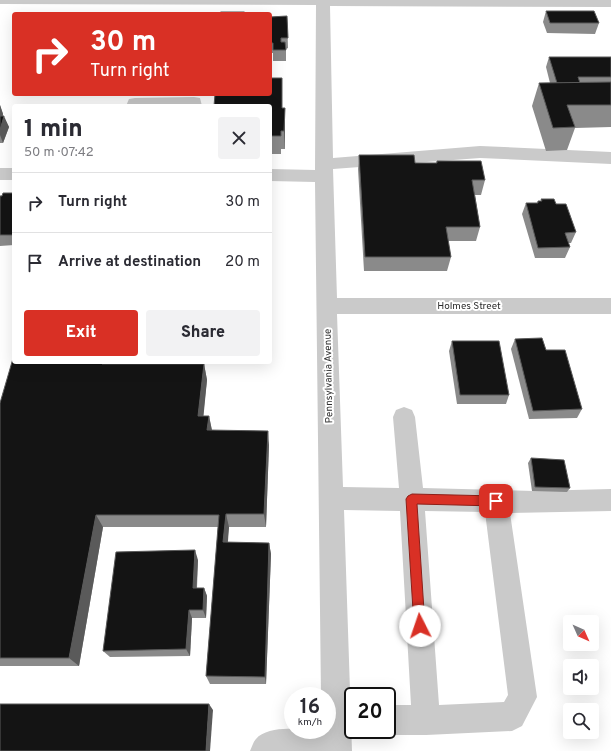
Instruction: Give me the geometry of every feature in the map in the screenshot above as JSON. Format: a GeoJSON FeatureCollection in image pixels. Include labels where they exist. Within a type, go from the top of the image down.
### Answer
{"type":"FeatureCollection","features":[{"type":"Feature","properties":{"kind":"street"},"geometry":{"type":"LineString","coordinates":[[0,0],[611,3]]}},
{"type":"Feature","properties":{"kind":"street","name":"Pennsylvania Avenue"},"geometry":{"type":"LineString","coordinates":[[323,1],[324,170],[331,498],[344,720],[337,750]]}},
{"type":"Feature","properties":{"kind":"street"},"geometry":{"type":"LineString","coordinates":[[135,104],[194,102],[194,104]]}},
{"type":"Feature","properties":{"kind":"street"},"geometry":{"type":"LineString","coordinates":[[272,176],[480,152],[611,158]]}},
{"type":"Feature","properties":{"kind":"street"},"geometry":{"type":"LineString","coordinates":[[0,174],[12,174]]}},
{"type":"Feature","properties":{"kind":"street","name":"Holmes Street"},"geometry":{"type":"LineString","coordinates":[[327,306],[611,306]]}},
{"type":"Feature","properties":{"kind":"street"},"geometry":{"type":"LineString","coordinates":[[404,417],[412,499],[426,720]]}},
{"type":"Feature","properties":{"kind":"street"},"geometry":{"type":"LineString","coordinates":[[331,498],[496,501],[611,500]]}},
{"type":"Feature","properties":{"kind":"street"},"geometry":{"type":"LineString","coordinates":[[396,720],[512,716],[523,697],[496,501]]}},
{"type":"Feature","properties":{"kind":"street"},"geometry":{"type":"LineString","coordinates":[[265,751],[270,746],[288,743],[337,750]]}},
{"type":"Feature","properties":{"kind":"building"},"geometry":{"type":"Polygon","coordinates":[[[546,11],[594,11],[599,23],[550,23],[546,11]]]}},
{"type":"Feature","properties":{"kind":"building"},"geometry":{"type":"Polygon","coordinates":[[[287,16],[288,38],[281,38],[281,42],[285,42],[286,50],[273,50],[272,17],[287,16]]]}},
{"type":"Feature","properties":{"kind":"building"},"geometry":{"type":"Polygon","coordinates":[[[549,57],[611,57],[611,77],[578,77],[580,83],[557,83],[549,57]]]}},
{"type":"Feature","properties":{"kind":"building"},"geometry":{"type":"Polygon","coordinates":[[[272,78],[282,78],[282,108],[285,108],[284,131],[281,131],[281,136],[272,136],[272,104],[214,104],[215,96],[272,96],[272,78]]]}},
{"type":"Feature","properties":{"kind":"building"},"geometry":{"type":"Polygon","coordinates":[[[611,82],[611,105],[567,105],[575,127],[553,128],[539,83],[611,82]]]}},
{"type":"Feature","properties":{"kind":"building"},"geometry":{"type":"Polygon","coordinates":[[[0,116],[4,116],[0,130],[0,116]]]}},
{"type":"Feature","properties":{"kind":"building"},"geometry":{"type":"Polygon","coordinates":[[[359,155],[414,155],[415,163],[437,163],[437,161],[481,161],[485,180],[472,180],[480,227],[446,227],[451,257],[365,257],[359,155]]]}},
{"type":"Feature","properties":{"kind":"building"},"geometry":{"type":"Polygon","coordinates":[[[3,193],[12,193],[12,235],[0,235],[0,196],[2,196],[3,193]]]}},
{"type":"Feature","properties":{"kind":"building"},"geometry":{"type":"Polygon","coordinates":[[[541,199],[554,199],[556,204],[566,204],[576,232],[565,233],[570,247],[538,248],[526,203],[538,203],[538,201],[542,201],[541,199]]]}},
{"type":"Feature","properties":{"kind":"building"},"geometry":{"type":"Polygon","coordinates":[[[542,338],[546,350],[565,350],[582,409],[533,411],[515,339],[542,338]]]}},
{"type":"Feature","properties":{"kind":"building"},"geometry":{"type":"Polygon","coordinates":[[[452,341],[499,341],[509,395],[460,395],[452,341]]]}},
{"type":"Feature","properties":{"kind":"building"},"geometry":{"type":"Polygon","coordinates":[[[12,362],[12,364],[204,364],[198,416],[209,416],[207,430],[268,431],[264,514],[226,514],[223,542],[269,543],[265,677],[206,676],[219,515],[96,515],[69,658],[0,658],[0,403],[12,362]]]}},
{"type":"Feature","properties":{"kind":"building"},"geometry":{"type":"Polygon","coordinates":[[[531,458],[564,460],[570,488],[535,487],[531,458]]]}},
{"type":"Feature","properties":{"kind":"building"},"geometry":{"type":"Polygon","coordinates":[[[195,550],[193,588],[204,588],[203,610],[189,610],[186,649],[103,651],[116,552],[195,550]]]}},
{"type":"Feature","properties":{"kind":"building"},"geometry":{"type":"Polygon","coordinates":[[[0,704],[209,704],[206,751],[0,751],[0,704]]]}},
{"type":"Feature","properties":{"kind":"route"},"geometry":{"type":"LineString","coordinates":[[420,626],[412,499],[496,501]]}}]}
